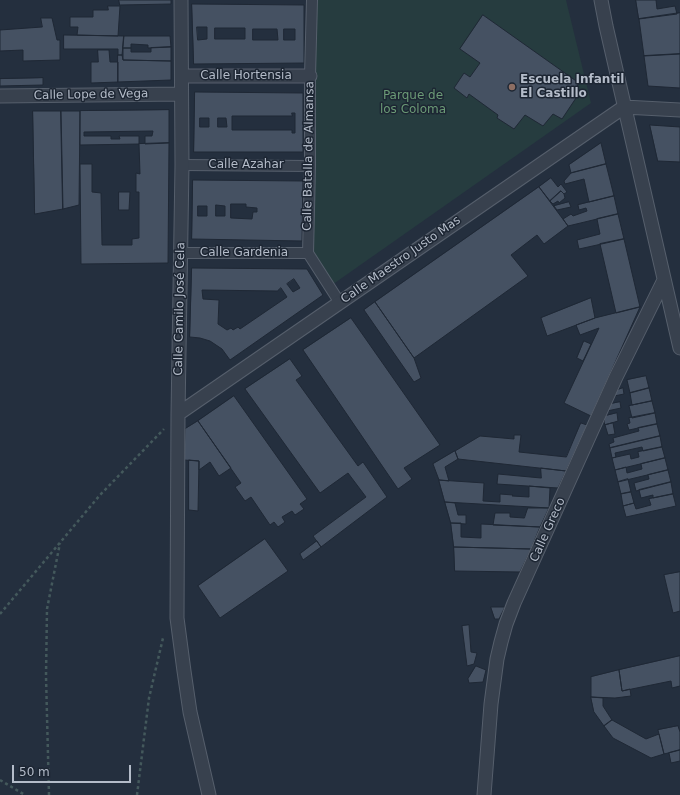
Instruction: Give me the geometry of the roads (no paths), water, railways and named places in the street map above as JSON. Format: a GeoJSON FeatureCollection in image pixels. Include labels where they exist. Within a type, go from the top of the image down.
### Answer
{"type":"FeatureCollection","features":[{"type":"Feature","properties":{"kind":"street","name":"Calle Camilo José Cela"},"geometry":{"type":"LineString","coordinates":[[181,0],[182,165],[178,414],[177,618],[190,712],[209,795]]}},
{"type":"Feature","properties":{"kind":"street","name":"Calle Batalla de Almansa"},"geometry":{"type":"LineString","coordinates":[[308,252],[312,0]]}},
{"type":"Feature","properties":{"kind":"street"},"geometry":{"type":"LineString","coordinates":[[601,0],[624,107],[680,348]]}},
{"type":"Feature","properties":{"kind":"street","name":"Calle Hortensia"},"geometry":{"type":"LineString","coordinates":[[182,76],[310,76]]}},
{"type":"Feature","properties":{"kind":"street","name":"Calle Lope de Vega"},"geometry":{"type":"LineString","coordinates":[[0,96],[181,94]]}},
{"type":"Feature","properties":{"kind":"street"},"geometry":{"type":"LineString","coordinates":[[624,107],[680,110]]}},
{"type":"Feature","properties":{"kind":"street","name":"Calle Maestro Justo Mas"},"geometry":{"type":"LineString","coordinates":[[178,414],[624,107]]}},
{"type":"Feature","properties":{"kind":"street","name":"Calle Azahar"},"geometry":{"type":"LineString","coordinates":[[182,165],[310,166]]}},
{"type":"Feature","properties":{"kind":"street"},"geometry":{"type":"LineString","coordinates":[[308,252],[340,302]]}},
{"type":"Feature","properties":{"kind":"street","name":"Calle Gardenia"},"geometry":{"type":"LineString","coordinates":[[180,253],[308,252]]}},
{"type":"Feature","properties":{"kind":"street","name":"Calle Greco"},"geometry":{"type":"LineString","coordinates":[[484,795],[491,704],[500,642],[506,624],[517,596],[616,377],[664,280]]}},
{"type":"Feature","properties":{"kind":"place","name":"Escuela Infantil El Castillo"},"geometry":{"type":"Point","coordinates":[512,87]}},
{"type":"Feature","properties":{"kind":"park label","name":"Parque de los Coloma"},"geometry":{"type":"Point","coordinates":[413,103]}}]}
